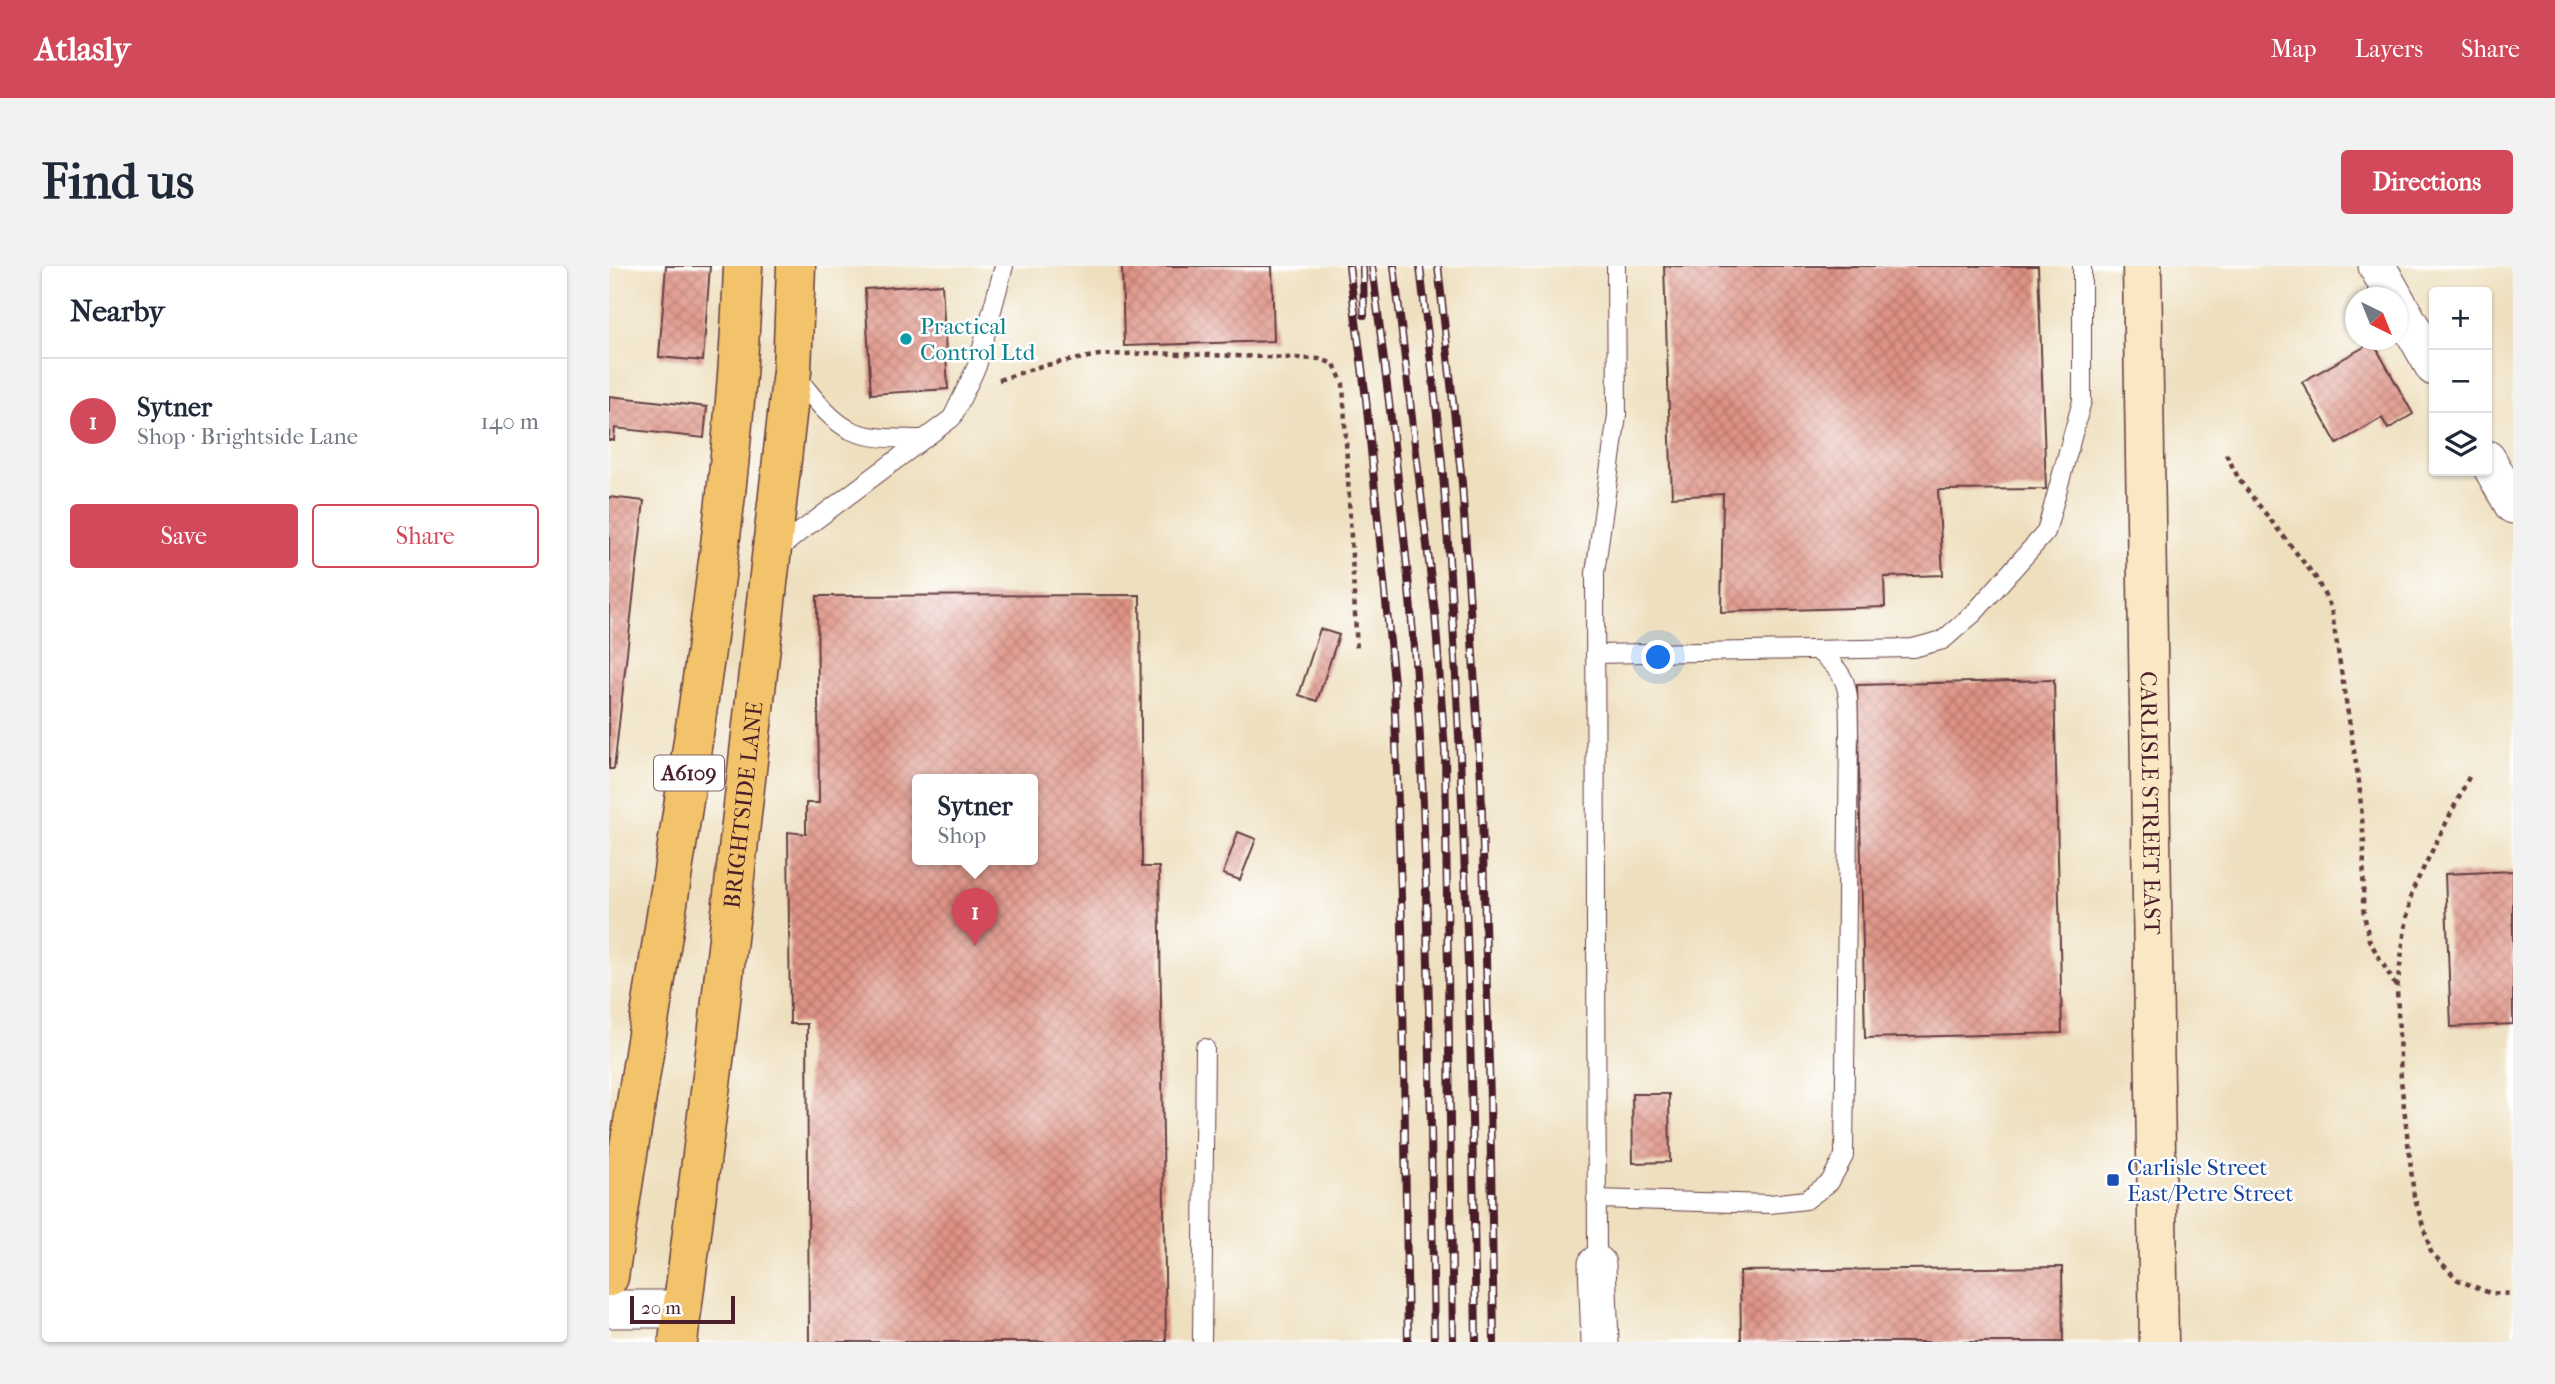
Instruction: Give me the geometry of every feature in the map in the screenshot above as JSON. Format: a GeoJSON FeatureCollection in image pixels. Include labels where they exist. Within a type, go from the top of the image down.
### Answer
{"type":"FeatureCollection","features":[{"type":"Feature","properties":{"kind":"main road","name":"A6109"},"geometry":{"type":"LineString","coordinates":[[609,1278],[616,1193],[682,816],[722,548],[740,358],[743,266]]}},
{"type":"Feature","properties":{"kind":"main road","name":"BRIGHTSIDE LANE"},"geometry":{"type":"LineString","coordinates":[[681,1326],[716,1045],[792,371],[796,266]]}},
{"type":"Feature","properties":{"kind":"main road","name":"CARLISLE STREET EAST"},"geometry":{"type":"LineString","coordinates":[[2142,266],[2159,1342]]}},
{"type":"Feature","properties":{"kind":"street"},"geometry":{"type":"LineString","coordinates":[[2377,266],[2389,287]]}},
{"type":"Feature","properties":{"kind":"street"},"geometry":{"type":"LineString","coordinates":[[2408,321],[2429,358]]}},
{"type":"Feature","properties":{"kind":"street"},"geometry":{"type":"LineString","coordinates":[[2492,468],[2513,505]]}},
{"type":"Feature","properties":{"kind":"street"},"geometry":{"type":"LineString","coordinates":[[1597,1264],[1600,1342]]}},
{"type":"Feature","properties":{"kind":"street"},"geometry":{"type":"LineString","coordinates":[[609,1309],[681,1326]]}},
{"type":"Feature","properties":{"kind":"lane"},"geometry":{"type":"LineString","coordinates":[[771,556],[800,531],[952,418],[977,366],[1005,266]]}},
{"type":"Feature","properties":{"kind":"lane"},"geometry":{"type":"LineString","coordinates":[[1597,1264],[1595,573],[1617,415],[1616,266]]}},
{"type":"Feature","properties":{"kind":"lane"},"geometry":{"type":"LineString","coordinates":[[1595,654],[1913,648],[1943,640],[1974,613],[2046,532],[2082,401],[2082,266]]}},
{"type":"Feature","properties":{"kind":"lane"},"geometry":{"type":"LineString","coordinates":[[792,371],[824,409],[850,430],[880,438],[922,439]]}},
{"type":"Feature","properties":{"kind":"lane"},"geometry":{"type":"LineString","coordinates":[[1597,1199],[1770,1204],[1806,1200],[1830,1182],[1844,1156],[1848,687],[1832,662],[1816,650]]}},
{"type":"Feature","properties":{"kind":"lane"},"geometry":{"type":"LineString","coordinates":[[1202,1342],[1205,1048]]}},
{"type":"Feature","properties":{"kind":"path"},"geometry":{"type":"LineString","coordinates":[[964,392],[1041,366],[1099,355],[1153,353],[1319,359],[1333,364],[1343,384],[1357,652]]}},
{"type":"Feature","properties":{"kind":"path"},"geometry":{"type":"LineString","coordinates":[[2226,454],[2240,481],[2316,578],[2331,608],[2359,782],[2364,843],[2363,908],[2368,940],[2397,989]]}},
{"type":"Feature","properties":{"kind":"path"},"geometry":{"type":"LineString","coordinates":[[2469,777],[2412,891],[2403,935],[2397,989],[2401,1080],[2414,1196],[2431,1252],[2458,1280],[2490,1293],[2513,1294]]}},
{"type":"Feature","properties":{"kind":"building"},"geometry":{"type":"Polygon","coordinates":[[[666,266],[710,266],[703,361],[659,357],[666,266]]]}},
{"type":"Feature","properties":{"kind":"building"},"geometry":{"type":"Polygon","coordinates":[[[1122,266],[1272,266],[1274,341],[1124,346],[1122,266]]]}},
{"type":"Feature","properties":{"kind":"building"},"geometry":{"type":"Polygon","coordinates":[[[1664,266],[2038,266],[2046,489],[1938,490],[1943,575],[1884,577],[1885,607],[1721,612],[1723,494],[1672,497],[1664,266]]]}},
{"type":"Feature","properties":{"kind":"building","name":"Practical Control Ltd"},"geometry":{"type":"Polygon","coordinates":[[[942,284],[948,389],[871,394],[865,289],[942,284]]]}},
{"type":"Feature","properties":{"kind":"building"},"geometry":{"type":"Polygon","coordinates":[[[2359,350],[2377,350],[2413,414],[2388,429],[2382,418],[2337,444],[2302,382],[2359,350]]]}},
{"type":"Feature","properties":{"kind":"building"},"geometry":{"type":"Polygon","coordinates":[[[609,396],[707,407],[704,438],[615,428],[614,440],[609,440],[609,396]]]}},
{"type":"Feature","properties":{"kind":"building"},"geometry":{"type":"Polygon","coordinates":[[[609,497],[644,501],[614,769],[609,769],[609,497]]]}},
{"type":"Feature","properties":{"kind":"building"},"geometry":{"type":"Polygon","coordinates":[[[1140,595],[1142,867],[1159,867],[1166,1342],[809,1342],[807,1024],[790,1024],[788,832],[806,834],[806,803],[819,803],[817,596],[1140,595]]]}},
{"type":"Feature","properties":{"kind":"building"},"geometry":{"type":"Polygon","coordinates":[[[1320,629],[1339,635],[1317,701],[1299,695],[1320,629]]]}},
{"type":"Feature","properties":{"kind":"building"},"geometry":{"type":"Polygon","coordinates":[[[2054,680],[2062,1033],[1865,1038],[1857,685],[2054,680]]]}},
{"type":"Feature","properties":{"kind":"building"},"geometry":{"type":"Polygon","coordinates":[[[1238,832],[1256,839],[1240,880],[1223,874],[1238,832]]]}},
{"type":"Feature","properties":{"kind":"building"},"geometry":{"type":"Polygon","coordinates":[[[2513,871],[2513,1024],[2451,1027],[2445,874],[2513,871]]]}},
{"type":"Feature","properties":{"kind":"building"},"geometry":{"type":"Polygon","coordinates":[[[1632,1094],[1669,1094],[1670,1162],[1633,1163],[1632,1094]]]}},
{"type":"Feature","properties":{"kind":"building"},"geometry":{"type":"Polygon","coordinates":[[[2062,1267],[2063,1342],[1741,1342],[1740,1271],[2062,1267]]]}},
{"type":"Feature","properties":{"kind":"railway"},"geometry":{"type":"LineString","coordinates":[[1349,266],[1366,399],[1394,683],[1402,927],[1408,1342]]}},
{"type":"Feature","properties":{"kind":"railway"},"geometry":{"type":"LineString","coordinates":[[1363,266],[1364,315]]}},
{"type":"Feature","properties":{"kind":"railway"},"geometry":{"type":"LineString","coordinates":[[1372,266],[1401,511],[1421,757],[1428,976],[1434,1342]]}},
{"type":"Feature","properties":{"kind":"railway"},"geometry":{"type":"LineString","coordinates":[[1394,266],[1435,613],[1445,751],[1453,1342]]}},
{"type":"Feature","properties":{"kind":"railway"},"geometry":{"type":"LineString","coordinates":[[1420,266],[1444,487],[1457,701],[1470,1021],[1476,1342]]}},
{"type":"Feature","properties":{"kind":"railway"},"geometry":{"type":"LineString","coordinates":[[1438,266],[1462,483],[1481,780],[1494,1342]]}},
{"type":"Feature","properties":{"kind":"place","name":"Practical Control Ltd"},"geometry":{"type":"Point","coordinates":[906,339]}},
{"type":"Feature","properties":{"kind":"place","name":"Sytner"},"geometry":{"type":"Point","coordinates":[975,946]}},
{"type":"Feature","properties":{"kind":"place","name":"Carlisle Street East/Petre Street"},"geometry":{"type":"Point","coordinates":[2113,1180]}}]}
